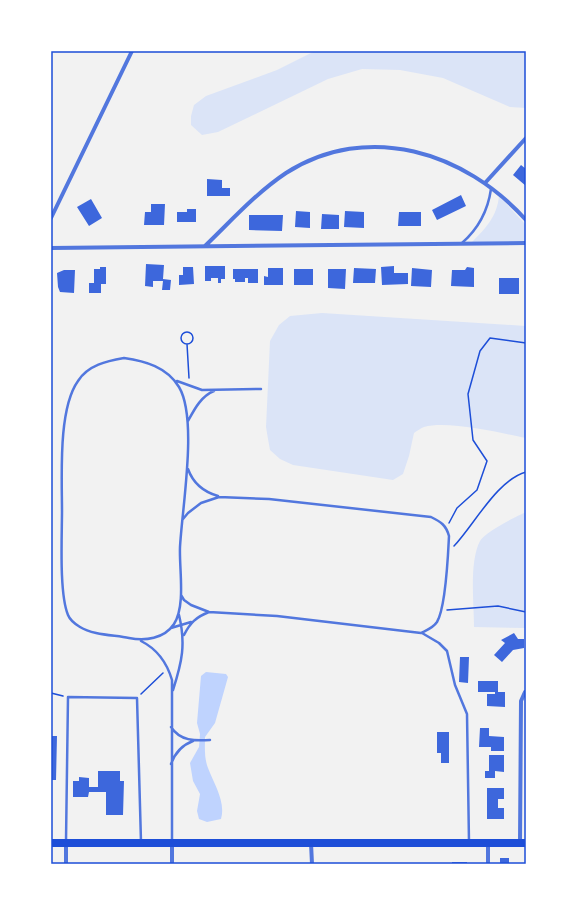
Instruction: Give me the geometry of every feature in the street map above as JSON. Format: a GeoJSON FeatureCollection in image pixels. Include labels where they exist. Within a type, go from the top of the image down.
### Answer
{"type":"FeatureCollection","features":[{"type":"Feature","properties":{"kind":"main road"},"geometry":{"type":"LineString","coordinates":[[51,842],[523,843]]}},
{"type":"Feature","properties":{"kind":"street"},"geometry":{"type":"LineString","coordinates":[[51,218],[132,51]]}},
{"type":"Feature","properties":{"kind":"street"},"geometry":{"type":"LineString","coordinates":[[485,183],[526,138]]}},
{"type":"Feature","properties":{"kind":"street"},"geometry":{"type":"LineString","coordinates":[[205,247],[274,182],[314,159],[342,150],[374,147],[409,150],[433,156],[447,162],[485,183],[526,220]]}},
{"type":"Feature","properties":{"kind":"street"},"geometry":{"type":"LineString","coordinates":[[51,248],[526,243]]}},
{"type":"Feature","properties":{"kind":"street"},"geometry":{"type":"LineString","coordinates":[[523,843],[521,701],[526,693]]}},
{"type":"Feature","properties":{"kind":"street"},"geometry":{"type":"LineString","coordinates":[[66,843],[66,864]]}},
{"type":"Feature","properties":{"kind":"street"},"geometry":{"type":"LineString","coordinates":[[172,843],[172,864]]}},
{"type":"Feature","properties":{"kind":"street"},"geometry":{"type":"LineString","coordinates":[[312,843],[312,864]]}},
{"type":"Feature","properties":{"kind":"street"},"geometry":{"type":"LineString","coordinates":[[488,843],[488,864]]}},
{"type":"Feature","properties":{"kind":"lane"},"geometry":{"type":"LineString","coordinates":[[462,243],[472,234],[478,225],[487,207],[491,188]]}},
{"type":"Feature","properties":{"kind":"lane"},"geometry":{"type":"LineString","coordinates":[[172,843],[171,726],[173,691],[172,680],[168,668],[155,650],[141,641],[87,630],[74,623],[68,616],[63,590],[62,472],[68,398],[78,380],[93,367],[107,361],[124,358],[145,361],[165,371],[180,388],[184,400],[187,423],[187,467],[180,558],[181,594],[179,615],[184,635],[181,665],[173,691]]}},
{"type":"Feature","properties":{"kind":"lane"},"geometry":{"type":"LineString","coordinates":[[174,380],[202,390],[261,389]]}},
{"type":"Feature","properties":{"kind":"lane"},"geometry":{"type":"LineString","coordinates":[[187,423],[194,409],[203,398],[218,390]]}},
{"type":"Feature","properties":{"kind":"lane"},"geometry":{"type":"LineString","coordinates":[[187,467],[196,483],[209,494],[219,497],[269,499],[416,514],[431,517],[441,522],[446,528],[449,536],[441,610],[437,622],[431,628],[421,633]]}},
{"type":"Feature","properties":{"kind":"lane"},"geometry":{"type":"LineString","coordinates":[[182,521],[188,513],[201,503],[219,497]]}},
{"type":"Feature","properties":{"kind":"lane"},"geometry":{"type":"LineString","coordinates":[[181,594],[184,600],[191,605],[209,612],[277,616],[421,633],[439,643],[446,651],[456,685],[467,714],[469,843]]}},
{"type":"Feature","properties":{"kind":"lane"},"geometry":{"type":"LineString","coordinates":[[184,635],[192,622],[199,616],[209,612]]}},
{"type":"Feature","properties":{"kind":"lane"},"geometry":{"type":"LineString","coordinates":[[171,628],[179,615]]}},
{"type":"Feature","properties":{"kind":"lane"},"geometry":{"type":"LineString","coordinates":[[141,641],[155,638],[171,628],[192,622]]}},
{"type":"Feature","properties":{"kind":"lane"},"geometry":{"type":"LineString","coordinates":[[66,843],[68,697],[137,698],[141,843]]}},
{"type":"Feature","properties":{"kind":"lane"},"geometry":{"type":"LineString","coordinates":[[171,726],[178,736],[195,741]]}},
{"type":"Feature","properties":{"kind":"lane"},"geometry":{"type":"LineString","coordinates":[[171,766],[177,752],[187,743],[210,740]]}},
{"type":"Feature","properties":{"kind":"path"},"geometry":{"type":"LineString","coordinates":[[187,344],[192,341],[193,338],[191,333],[187,332],[184,333],[182,339],[187,344],[189,386]]}},
{"type":"Feature","properties":{"kind":"path"},"geometry":{"type":"LineString","coordinates":[[446,528],[457,508],[477,490],[487,461],[473,440],[468,394],[480,351],[490,338],[526,343]]}},
{"type":"Feature","properties":{"kind":"path"},"geometry":{"type":"LineString","coordinates":[[448,552],[496,494],[510,480],[519,474],[526,472]]}},
{"type":"Feature","properties":{"kind":"path"},"geometry":{"type":"LineString","coordinates":[[441,610],[498,606],[526,612]]}},
{"type":"Feature","properties":{"kind":"path"},"geometry":{"type":"LineString","coordinates":[[137,698],[168,668]]}},
{"type":"Feature","properties":{"kind":"path"},"geometry":{"type":"LineString","coordinates":[[51,693],[68,697]]}},
{"type":"Feature","properties":{"kind":"shaded area"},"geometry":{"type":"Polygon","coordinates":[[[315,51],[526,51],[526,108],[510,107],[443,78],[400,70],[362,69],[328,79],[218,132],[202,135],[191,125],[191,116],[194,105],[206,96],[277,70],[315,51]]]}},
{"type":"Feature","properties":{"kind":"shaded area"},"geometry":{"type":"Polygon","coordinates":[[[499,196],[526,225],[526,241],[471,243],[490,222],[496,210],[499,196]]]}},
{"type":"Feature","properties":{"kind":"shaded area"},"geometry":{"type":"Polygon","coordinates":[[[322,313],[526,326],[526,438],[489,430],[460,426],[434,425],[424,427],[414,433],[403,474],[393,480],[293,465],[280,459],[270,450],[266,427],[270,341],[279,325],[290,316],[322,313]]]}},
{"type":"Feature","properties":{"kind":"shaded area"},"geometry":{"type":"Polygon","coordinates":[[[526,512],[526,628],[474,627],[473,571],[474,560],[480,541],[494,529],[526,512]]]}},
{"type":"Feature","properties":{"kind":"water"},"geometry":{"type":"Polygon","coordinates":[[[206,672],[226,674],[228,677],[215,723],[205,737],[206,760],[222,806],[221,819],[207,822],[199,819],[197,811],[200,794],[193,781],[190,763],[199,747],[200,734],[197,723],[201,676],[206,672]]]}},
{"type":"Feature","properties":{"kind":"building"},"geometry":{"type":"Polygon","coordinates":[[[521,165],[526,169],[526,186],[513,175],[521,165]]]}},
{"type":"Feature","properties":{"kind":"building"},"geometry":{"type":"Polygon","coordinates":[[[207,179],[222,180],[222,188],[230,188],[230,196],[207,196],[207,179]]]}},
{"type":"Feature","properties":{"kind":"building"},"geometry":{"type":"Polygon","coordinates":[[[461,195],[466,206],[437,220],[432,210],[461,195]]]}},
{"type":"Feature","properties":{"kind":"building"},"geometry":{"type":"Polygon","coordinates":[[[91,199],[102,218],[89,226],[77,207],[91,199]]]}},
{"type":"Feature","properties":{"kind":"building"},"geometry":{"type":"Polygon","coordinates":[[[151,204],[165,204],[164,225],[144,225],[145,212],[151,212],[151,204]]]}},
{"type":"Feature","properties":{"kind":"building"},"geometry":{"type":"Polygon","coordinates":[[[187,209],[196,209],[196,222],[177,222],[177,212],[187,212],[187,209]]]}},
{"type":"Feature","properties":{"kind":"building"},"geometry":{"type":"Polygon","coordinates":[[[296,211],[310,212],[310,228],[295,227],[296,211]]]}},
{"type":"Feature","properties":{"kind":"building"},"geometry":{"type":"Polygon","coordinates":[[[345,211],[364,212],[364,228],[344,227],[345,211]]]}},
{"type":"Feature","properties":{"kind":"building"},"geometry":{"type":"Polygon","coordinates":[[[399,212],[421,212],[421,226],[398,226],[399,212]]]}},
{"type":"Feature","properties":{"kind":"building"},"geometry":{"type":"Polygon","coordinates":[[[322,214],[339,215],[339,229],[321,229],[322,214]]]}},
{"type":"Feature","properties":{"kind":"building"},"geometry":{"type":"Polygon","coordinates":[[[249,215],[283,215],[282,231],[249,230],[249,215]]]}},
{"type":"Feature","properties":{"kind":"building"},"geometry":{"type":"Polygon","coordinates":[[[146,264],[164,265],[163,279],[171,280],[170,290],[162,290],[163,281],[153,281],[153,287],[145,286],[146,264]]]}},
{"type":"Feature","properties":{"kind":"building"},"geometry":{"type":"Polygon","coordinates":[[[205,266],[225,266],[225,279],[221,279],[221,283],[218,283],[218,278],[211,278],[211,281],[205,281],[205,266]]]}},
{"type":"Feature","properties":{"kind":"building"},"geometry":{"type":"Polygon","coordinates":[[[394,266],[394,273],[408,273],[408,284],[382,285],[381,267],[394,266]]]}},
{"type":"Feature","properties":{"kind":"building"},"geometry":{"type":"Polygon","coordinates":[[[100,267],[106,267],[106,284],[101,284],[101,293],[89,293],[89,283],[94,283],[94,269],[100,269],[100,267]]]}},
{"type":"Feature","properties":{"kind":"building"},"geometry":{"type":"Polygon","coordinates":[[[183,267],[193,267],[194,284],[179,285],[179,275],[183,275],[183,267]]]}},
{"type":"Feature","properties":{"kind":"building"},"geometry":{"type":"Polygon","coordinates":[[[467,267],[474,268],[474,287],[451,286],[452,270],[465,270],[467,267]]]}},
{"type":"Feature","properties":{"kind":"building"},"geometry":{"type":"Polygon","coordinates":[[[268,268],[283,268],[283,285],[264,285],[264,276],[268,277],[268,268]]]}},
{"type":"Feature","properties":{"kind":"building"},"geometry":{"type":"Polygon","coordinates":[[[354,268],[376,269],[375,283],[353,283],[354,268]]]}},
{"type":"Feature","properties":{"kind":"building"},"geometry":{"type":"Polygon","coordinates":[[[412,268],[432,270],[431,287],[411,286],[412,268]]]}},
{"type":"Feature","properties":{"kind":"building"},"geometry":{"type":"Polygon","coordinates":[[[233,269],[258,269],[258,283],[248,283],[248,278],[245,278],[245,282],[235,282],[235,279],[233,279],[233,269]]]}},
{"type":"Feature","properties":{"kind":"building"},"geometry":{"type":"Polygon","coordinates":[[[294,269],[313,269],[313,285],[294,285],[294,269]]]}},
{"type":"Feature","properties":{"kind":"building"},"geometry":{"type":"Polygon","coordinates":[[[328,269],[346,269],[345,289],[328,288],[328,269]]]}},
{"type":"Feature","properties":{"kind":"building"},"geometry":{"type":"Polygon","coordinates":[[[64,270],[75,270],[74,293],[60,292],[57,273],[64,270]]]}},
{"type":"Feature","properties":{"kind":"building"},"geometry":{"type":"Polygon","coordinates":[[[499,278],[519,278],[519,294],[499,294],[499,278]]]}},
{"type":"Feature","properties":{"kind":"building"},"geometry":{"type":"Polygon","coordinates":[[[514,633],[518,639],[524,639],[524,648],[513,650],[502,662],[494,655],[505,643],[501,640],[514,633]]]}},
{"type":"Feature","properties":{"kind":"building"},"geometry":{"type":"Polygon","coordinates":[[[460,657],[469,657],[468,683],[459,682],[460,657]]]}},
{"type":"Feature","properties":{"kind":"building"},"geometry":{"type":"Polygon","coordinates":[[[478,681],[498,681],[498,692],[505,692],[505,707],[487,706],[487,694],[495,694],[495,692],[478,692],[478,681]]]}},
{"type":"Feature","properties":{"kind":"building"},"geometry":{"type":"Polygon","coordinates":[[[480,728],[489,728],[489,736],[504,737],[504,751],[491,751],[491,747],[479,747],[480,728]]]}},
{"type":"Feature","properties":{"kind":"building"},"geometry":{"type":"Polygon","coordinates":[[[437,732],[449,732],[449,763],[441,763],[441,753],[437,753],[437,732]]]}},
{"type":"Feature","properties":{"kind":"building"},"geometry":{"type":"Polygon","coordinates":[[[51,736],[57,736],[56,780],[51,780],[51,736]]]}},
{"type":"Feature","properties":{"kind":"building"},"geometry":{"type":"Polygon","coordinates":[[[489,755],[504,755],[504,772],[495,771],[495,778],[485,778],[485,771],[489,771],[489,755]]]}},
{"type":"Feature","properties":{"kind":"building"},"geometry":{"type":"Polygon","coordinates":[[[98,771],[120,771],[120,781],[124,781],[123,815],[106,815],[106,792],[89,792],[88,797],[73,797],[73,781],[79,781],[79,777],[89,778],[89,787],[98,787],[98,771]]]}},
{"type":"Feature","properties":{"kind":"building"},"geometry":{"type":"Polygon","coordinates":[[[487,788],[504,788],[504,799],[498,799],[498,808],[504,808],[504,819],[487,819],[487,788]]]}},
{"type":"Feature","properties":{"kind":"building"},"geometry":{"type":"Polygon","coordinates":[[[500,858],[509,858],[509,864],[500,864],[500,858]]]}},
{"type":"Feature","properties":{"kind":"building"},"geometry":{"type":"Polygon","coordinates":[[[452,862],[467,862],[467,864],[452,864],[452,862]]]}}]}
